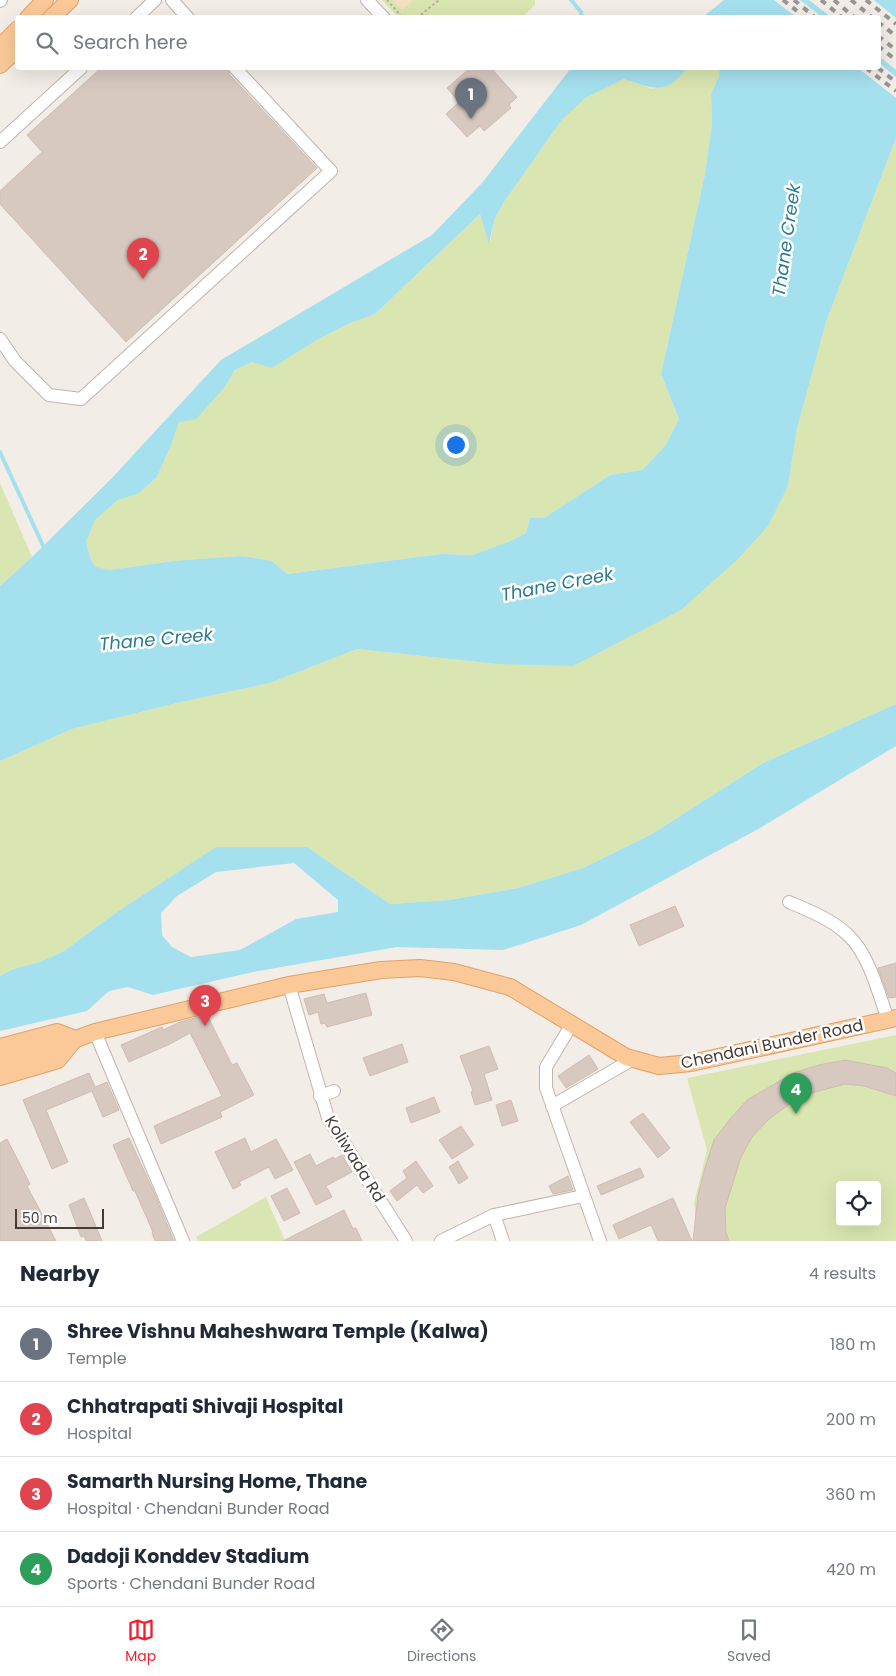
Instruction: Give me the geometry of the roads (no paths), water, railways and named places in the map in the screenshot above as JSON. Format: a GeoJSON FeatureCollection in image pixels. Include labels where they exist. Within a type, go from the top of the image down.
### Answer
{"type":"FeatureCollection","features":[{"type":"Feature","properties":{"kind":"main road"},"geometry":{"type":"LineString","coordinates":[[31,15],[46,0]]}},
{"type":"Feature","properties":{"kind":"main road"},"geometry":{"type":"LineString","coordinates":[[54,15],[70,0]]}},
{"type":"Feature","properties":{"kind":"main road"},"geometry":{"type":"LineString","coordinates":[[0,47],[15,32]]}},
{"type":"Feature","properties":{"kind":"main road"},"geometry":{"type":"LineString","coordinates":[[0,65],[15,51]]}},
{"type":"Feature","properties":{"kind":"main road","name":"Chendani Bunder Road"},"geometry":{"type":"LineString","coordinates":[[0,1063],[46,1050],[95,1032],[289,985],[381,970],[420,968],[454,972],[510,987],[626,1057],[659,1066],[691,1064],[892,1019]]}},
{"type":"Feature","properties":{"kind":"main road"},"geometry":{"type":"LineString","coordinates":[[0,1047],[56,1032],[75,1039],[58,1060],[0,1077]]}},
{"type":"Feature","properties":{"kind":"street"},"geometry":{"type":"LineString","coordinates":[[139,15],[155,0]]}},
{"type":"Feature","properties":{"kind":"street"},"geometry":{"type":"LineString","coordinates":[[172,0],[185,15]]}},
{"type":"Feature","properties":{"kind":"street"},"geometry":{"type":"LineString","coordinates":[[367,0],[381,15]]}},
{"type":"Feature","properties":{"kind":"street"},"geometry":{"type":"LineString","coordinates":[[0,142],[79,70]]}},
{"type":"Feature","properties":{"kind":"street"},"geometry":{"type":"LineString","coordinates":[[0,339],[15,361],[49,395],[81,399],[331,171],[237,70]]}},
{"type":"Feature","properties":{"kind":"street"},"geometry":{"type":"LineString","coordinates":[[789,902],[824,918],[850,936],[866,961],[892,1019]]}},
{"type":"Feature","properties":{"kind":"street","name":"Koliwada Rd"},"geometry":{"type":"LineString","coordinates":[[289,985],[328,1118],[406,1241]]}},
{"type":"Feature","properties":{"kind":"street"},"geometry":{"type":"LineString","coordinates":[[572,1024],[546,1068],[546,1088],[600,1241]]}},
{"type":"Feature","properties":{"kind":"street"},"geometry":{"type":"LineString","coordinates":[[95,1032],[183,1241]]}},
{"type":"Feature","properties":{"kind":"street"},"geometry":{"type":"LineString","coordinates":[[552,1106],[633,1059]]}},
{"type":"Feature","properties":{"kind":"street"},"geometry":{"type":"LineString","coordinates":[[320,1096],[334,1091]]}},
{"type":"Feature","properties":{"kind":"street"},"geometry":{"type":"LineString","coordinates":[[440,1241],[494,1215],[583,1196]]}},
{"type":"Feature","properties":{"kind":"street"},"geometry":{"type":"LineString","coordinates":[[494,1215],[503,1241]]}},
{"type":"Feature","properties":{"kind":"water","name":"Thane Creek"},"geometry":{"type":"Polygon","coordinates":[[[724,0],[896,0],[896,138],[826,322],[797,429],[788,486],[768,526],[738,559],[681,610],[573,666],[497,664],[357,649],[270,683],[177,703],[72,729],[0,761],[0,586],[111,479],[221,360],[432,235],[482,183],[569,70],[685,70],[672,83],[658,88],[624,79],[585,98],[561,121],[504,202],[495,218],[489,243],[480,214],[375,314],[348,324],[315,341],[272,368],[252,362],[235,370],[224,388],[196,419],[179,422],[157,477],[138,494],[118,500],[95,520],[86,542],[91,560],[96,567],[109,570],[174,561],[242,556],[272,561],[287,574],[441,554],[472,555],[508,542],[526,533],[530,518],[544,518],[610,475],[642,470],[665,446],[679,419],[661,374],[705,174],[712,123],[711,94],[719,76],[719,70],[881,70],[881,15],[705,15],[724,0]]]}},
{"type":"Feature","properties":{"kind":"water"},"geometry":{"type":"Polygon","coordinates":[[[896,704],[896,746],[760,828],[581,925],[503,950],[397,947],[253,972],[153,995],[128,987],[109,991],[87,1011],[0,1031],[0,976],[13,969],[40,962],[64,951],[114,914],[216,847],[307,847],[390,904],[449,900],[518,888],[583,868],[652,834],[763,763],[896,704]],[[294,863],[216,872],[177,896],[161,913],[162,935],[172,947],[191,957],[240,950],[296,919],[338,912],[338,900],[294,863]]]}},
{"type":"Feature","properties":{"kind":"waterway"},"geometry":{"type":"LineString","coordinates":[[571,0],[582,15]]}},
{"type":"Feature","properties":{"kind":"waterway"},"geometry":{"type":"LineString","coordinates":[[0,452],[45,550]]}},
{"type":"Feature","properties":{"kind":"railway"},"geometry":{"type":"LineString","coordinates":[[783,0],[797,11]]}},
{"type":"Feature","properties":{"kind":"railway"},"geometry":{"type":"LineString","coordinates":[[794,0],[812,15]]}},
{"type":"Feature","properties":{"kind":"railway"},"geometry":{"type":"LineString","coordinates":[[821,0],[839,15]]}},
{"type":"Feature","properties":{"kind":"railway"},"geometry":{"type":"LineString","coordinates":[[834,0],[852,15]]}},
{"type":"Feature","properties":{"kind":"railway"},"geometry":{"type":"LineString","coordinates":[[851,0],[869,15]]}},
{"type":"Feature","properties":{"kind":"railway"},"geometry":{"type":"LineString","coordinates":[[866,0],[896,24]]}},
{"type":"Feature","properties":{"kind":"railway"},"geometry":{"type":"LineString","coordinates":[[881,24],[896,36]]}},
{"type":"Feature","properties":{"kind":"railway"},"geometry":{"type":"LineString","coordinates":[[881,38],[896,50]]}},
{"type":"Feature","properties":{"kind":"railway"},"geometry":{"type":"LineString","coordinates":[[881,48],[896,60]]}},
{"type":"Feature","properties":{"kind":"railway"},"geometry":{"type":"LineString","coordinates":[[869,70],[896,91]]}},
{"type":"Feature","properties":{"kind":"railway"},"geometry":{"type":"LineString","coordinates":[[881,70],[896,82]]}},
{"type":"Feature","properties":{"kind":"place","name":"Shree Vishnu Maheshwara Temple (Kalwa)"},"geometry":{"type":"Point","coordinates":[471,119]}},
{"type":"Feature","properties":{"kind":"place","name":"Chhatrapati Shivaji Hospital"},"geometry":{"type":"Point","coordinates":[143,279]}},
{"type":"Feature","properties":{"kind":"place","name":"Samarth Nursing Home, Thane"},"geometry":{"type":"Point","coordinates":[205,1026]}},
{"type":"Feature","properties":{"kind":"place","name":"Dadoji Konddev Stadium"},"geometry":{"type":"Point","coordinates":[796,1114]}}]}
